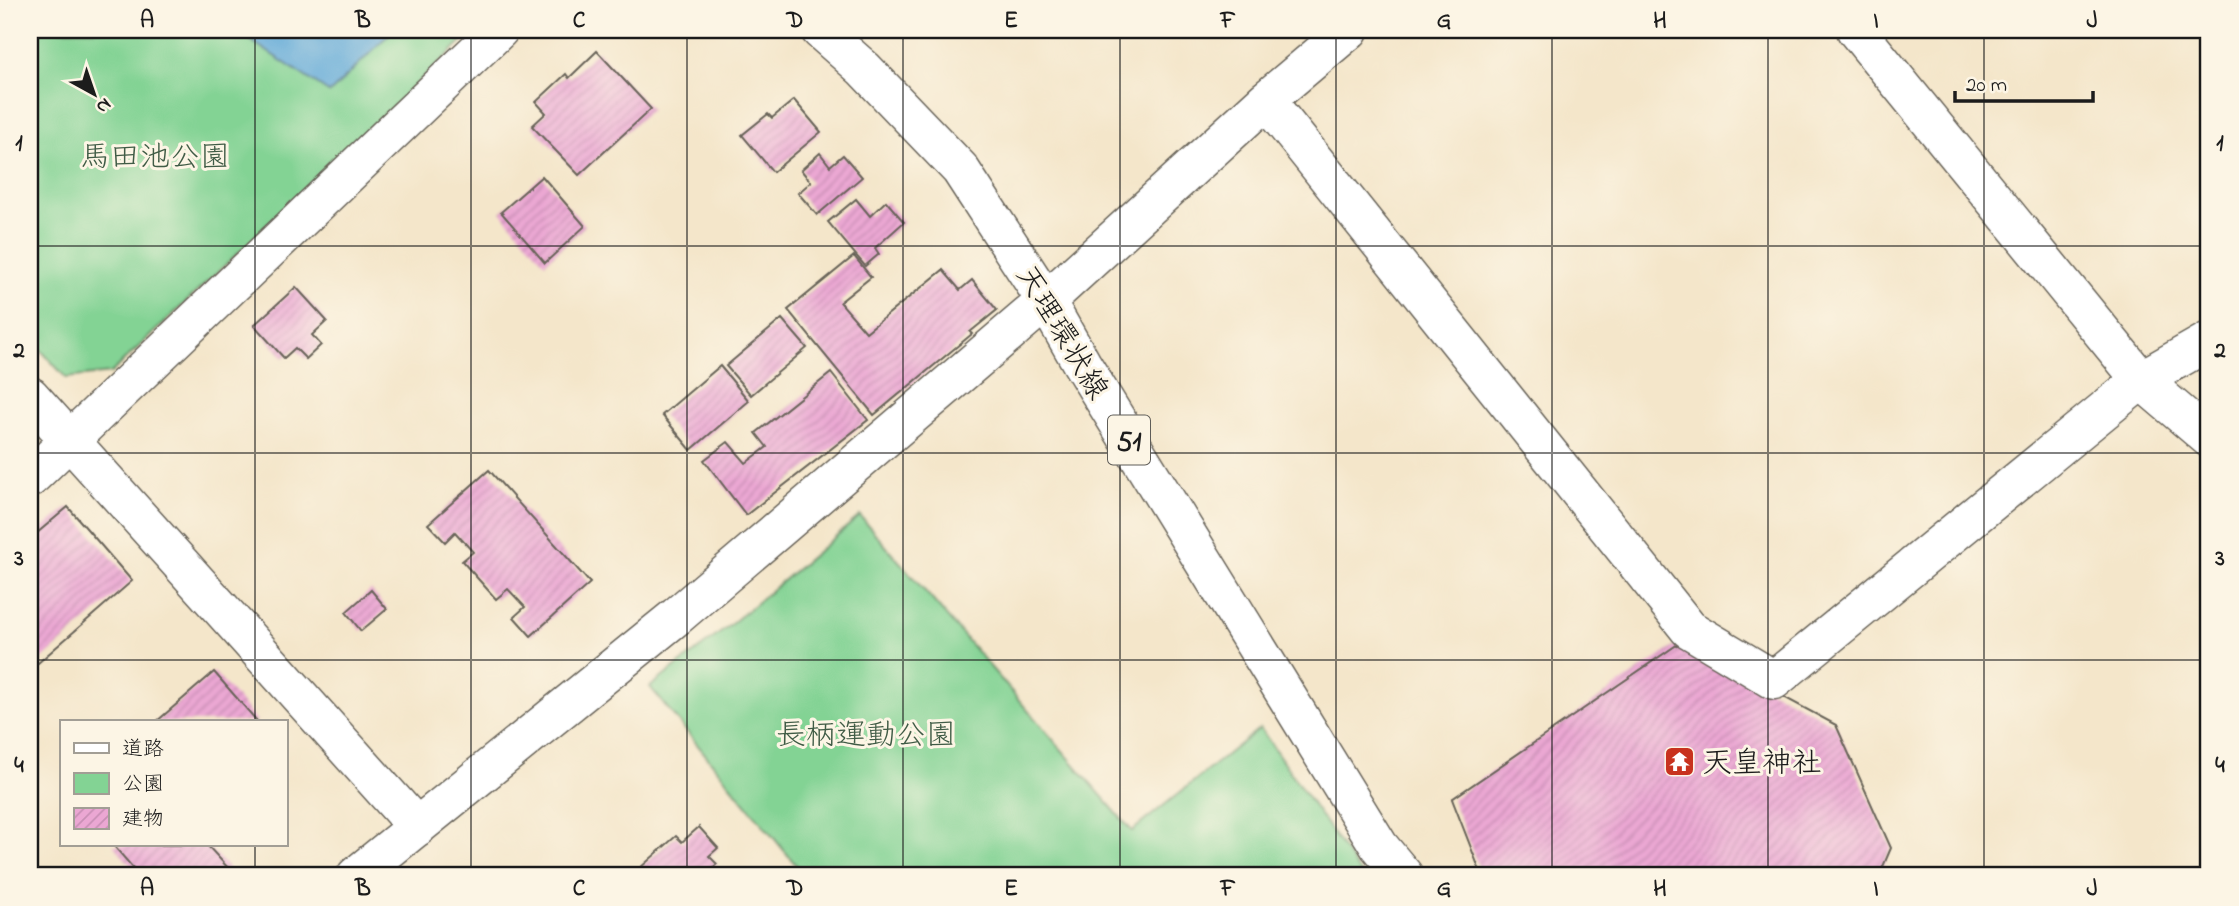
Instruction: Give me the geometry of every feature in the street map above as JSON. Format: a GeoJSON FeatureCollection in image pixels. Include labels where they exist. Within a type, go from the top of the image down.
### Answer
{"type":"FeatureCollection","features":[{"type":"Feature","properties":{"kind":"street"},"geometry":{"type":"LineString","coordinates":[[30,478],[499,30]]}},
{"type":"Feature","properties":{"kind":"street","name":"天理環状線"},"geometry":{"type":"LineString","coordinates":[[820,30],[864,69],[960,169],[1046,301],[1371,834],[1404,876]]}},
{"type":"Feature","properties":{"kind":"street"},"geometry":{"type":"LineString","coordinates":[[356,876],[677,616],[1046,301],[1266,100],[1349,30]]}},
{"type":"Feature","properties":{"kind":"street"},"geometry":{"type":"LineString","coordinates":[[1856,30],[2140,380],[2209,438]]}},
{"type":"Feature","properties":{"kind":"street"},"geometry":{"type":"LineString","coordinates":[[1266,100],[1689,629],[1774,680],[2140,380],[2209,341]]}},
{"type":"Feature","properties":{"kind":"street"},"geometry":{"type":"LineString","coordinates":[[30,396],[417,827]]}},
{"type":"Feature","properties":{"kind":"green space","name":"馬田池公園"},"geometry":{"type":"Polygon","coordinates":[[[30,30],[474,30],[111,373],[66,378],[30,338],[30,30]]]}},
{"type":"Feature","properties":{"kind":"green space","name":"長柄運動公園"},"geometry":{"type":"Polygon","coordinates":[[[860,516],[1132,831],[1260,728],[1362,876],[805,876],[650,687],[724,630],[860,516]]]}},
{"type":"Feature","properties":{"kind":"water"},"geometry":{"type":"Polygon","coordinates":[[[235,30],[393,30],[330,93],[235,30]]]}},
{"type":"Feature","properties":{"kind":"building"},"geometry":{"type":"Polygon","coordinates":[[[597,51],[651,109],[579,175],[532,126],[546,113],[536,102],[566,74],[569,78],[597,51]]]}},
{"type":"Feature","properties":{"kind":"building"},"geometry":{"type":"Polygon","coordinates":[[[794,100],[821,132],[773,172],[742,135],[768,114],[772,118],[794,100]]]}},
{"type":"Feature","properties":{"kind":"building"},"geometry":{"type":"Polygon","coordinates":[[[820,153],[830,166],[843,155],[862,177],[817,215],[798,193],[811,182],[801,170],[820,153]]]}},
{"type":"Feature","properties":{"kind":"building"},"geometry":{"type":"Polygon","coordinates":[[[542,176],[585,226],[545,263],[501,212],[542,176]]]}},
{"type":"Feature","properties":{"kind":"building"},"geometry":{"type":"Polygon","coordinates":[[[856,199],[870,216],[886,201],[904,222],[875,248],[879,254],[865,266],[828,222],[856,199]]]}},
{"type":"Feature","properties":{"kind":"building"},"geometry":{"type":"Polygon","coordinates":[[[854,256],[871,277],[840,302],[866,332],[943,270],[960,290],[972,280],[997,310],[874,415],[788,310],[854,256]]]}},
{"type":"Feature","properties":{"kind":"building"},"geometry":{"type":"Polygon","coordinates":[[[296,287],[327,321],[312,335],[321,345],[306,359],[295,348],[284,358],[254,325],[296,287]]]}},
{"type":"Feature","properties":{"kind":"building"},"geometry":{"type":"Polygon","coordinates":[[[782,319],[807,348],[751,395],[726,366],[782,319]]]}},
{"type":"Feature","properties":{"kind":"building"},"geometry":{"type":"Polygon","coordinates":[[[720,366],[749,401],[691,450],[662,415],[720,366]]]}},
{"type":"Feature","properties":{"kind":"building"},"geometry":{"type":"Polygon","coordinates":[[[831,373],[868,420],[746,515],[704,460],[728,442],[746,463],[767,447],[756,433],[831,373]]]}},
{"type":"Feature","properties":{"kind":"building"},"geometry":{"type":"Polygon","coordinates":[[[489,470],[590,583],[531,636],[514,617],[525,607],[508,589],[496,599],[462,561],[473,552],[455,532],[445,542],[428,524],[489,470]]]}},
{"type":"Feature","properties":{"kind":"building"},"geometry":{"type":"Polygon","coordinates":[[[68,507],[132,581],[30,670],[30,539],[68,507]]]}},
{"type":"Feature","properties":{"kind":"building"},"geometry":{"type":"Polygon","coordinates":[[[371,590],[387,609],[361,631],[346,612],[371,590]]]}},
{"type":"Feature","properties":{"kind":"building","name":"天皇神社"},"geometry":{"type":"Polygon","coordinates":[[[1681,642],[1836,725],[1891,848],[1879,876],[1482,876],[1452,799],[1681,642]]]}},
{"type":"Feature","properties":{"kind":"building"},"geometry":{"type":"Polygon","coordinates":[[[214,672],[256,720],[158,720],[214,672]]]}},
{"type":"Feature","properties":{"kind":"building"},"geometry":{"type":"Polygon","coordinates":[[[699,827],[718,848],[709,856],[717,864],[704,876],[631,876],[676,836],[682,842],[699,827]]]}},
{"type":"Feature","properties":{"kind":"building"},"geometry":{"type":"Polygon","coordinates":[[[114,846],[208,846],[230,870],[223,876],[140,876],[114,846]]]}},
{"type":"Feature","properties":{"kind":"place","name":"天皇神社"},"geometry":{"type":"Point","coordinates":[1679,762]}}]}
